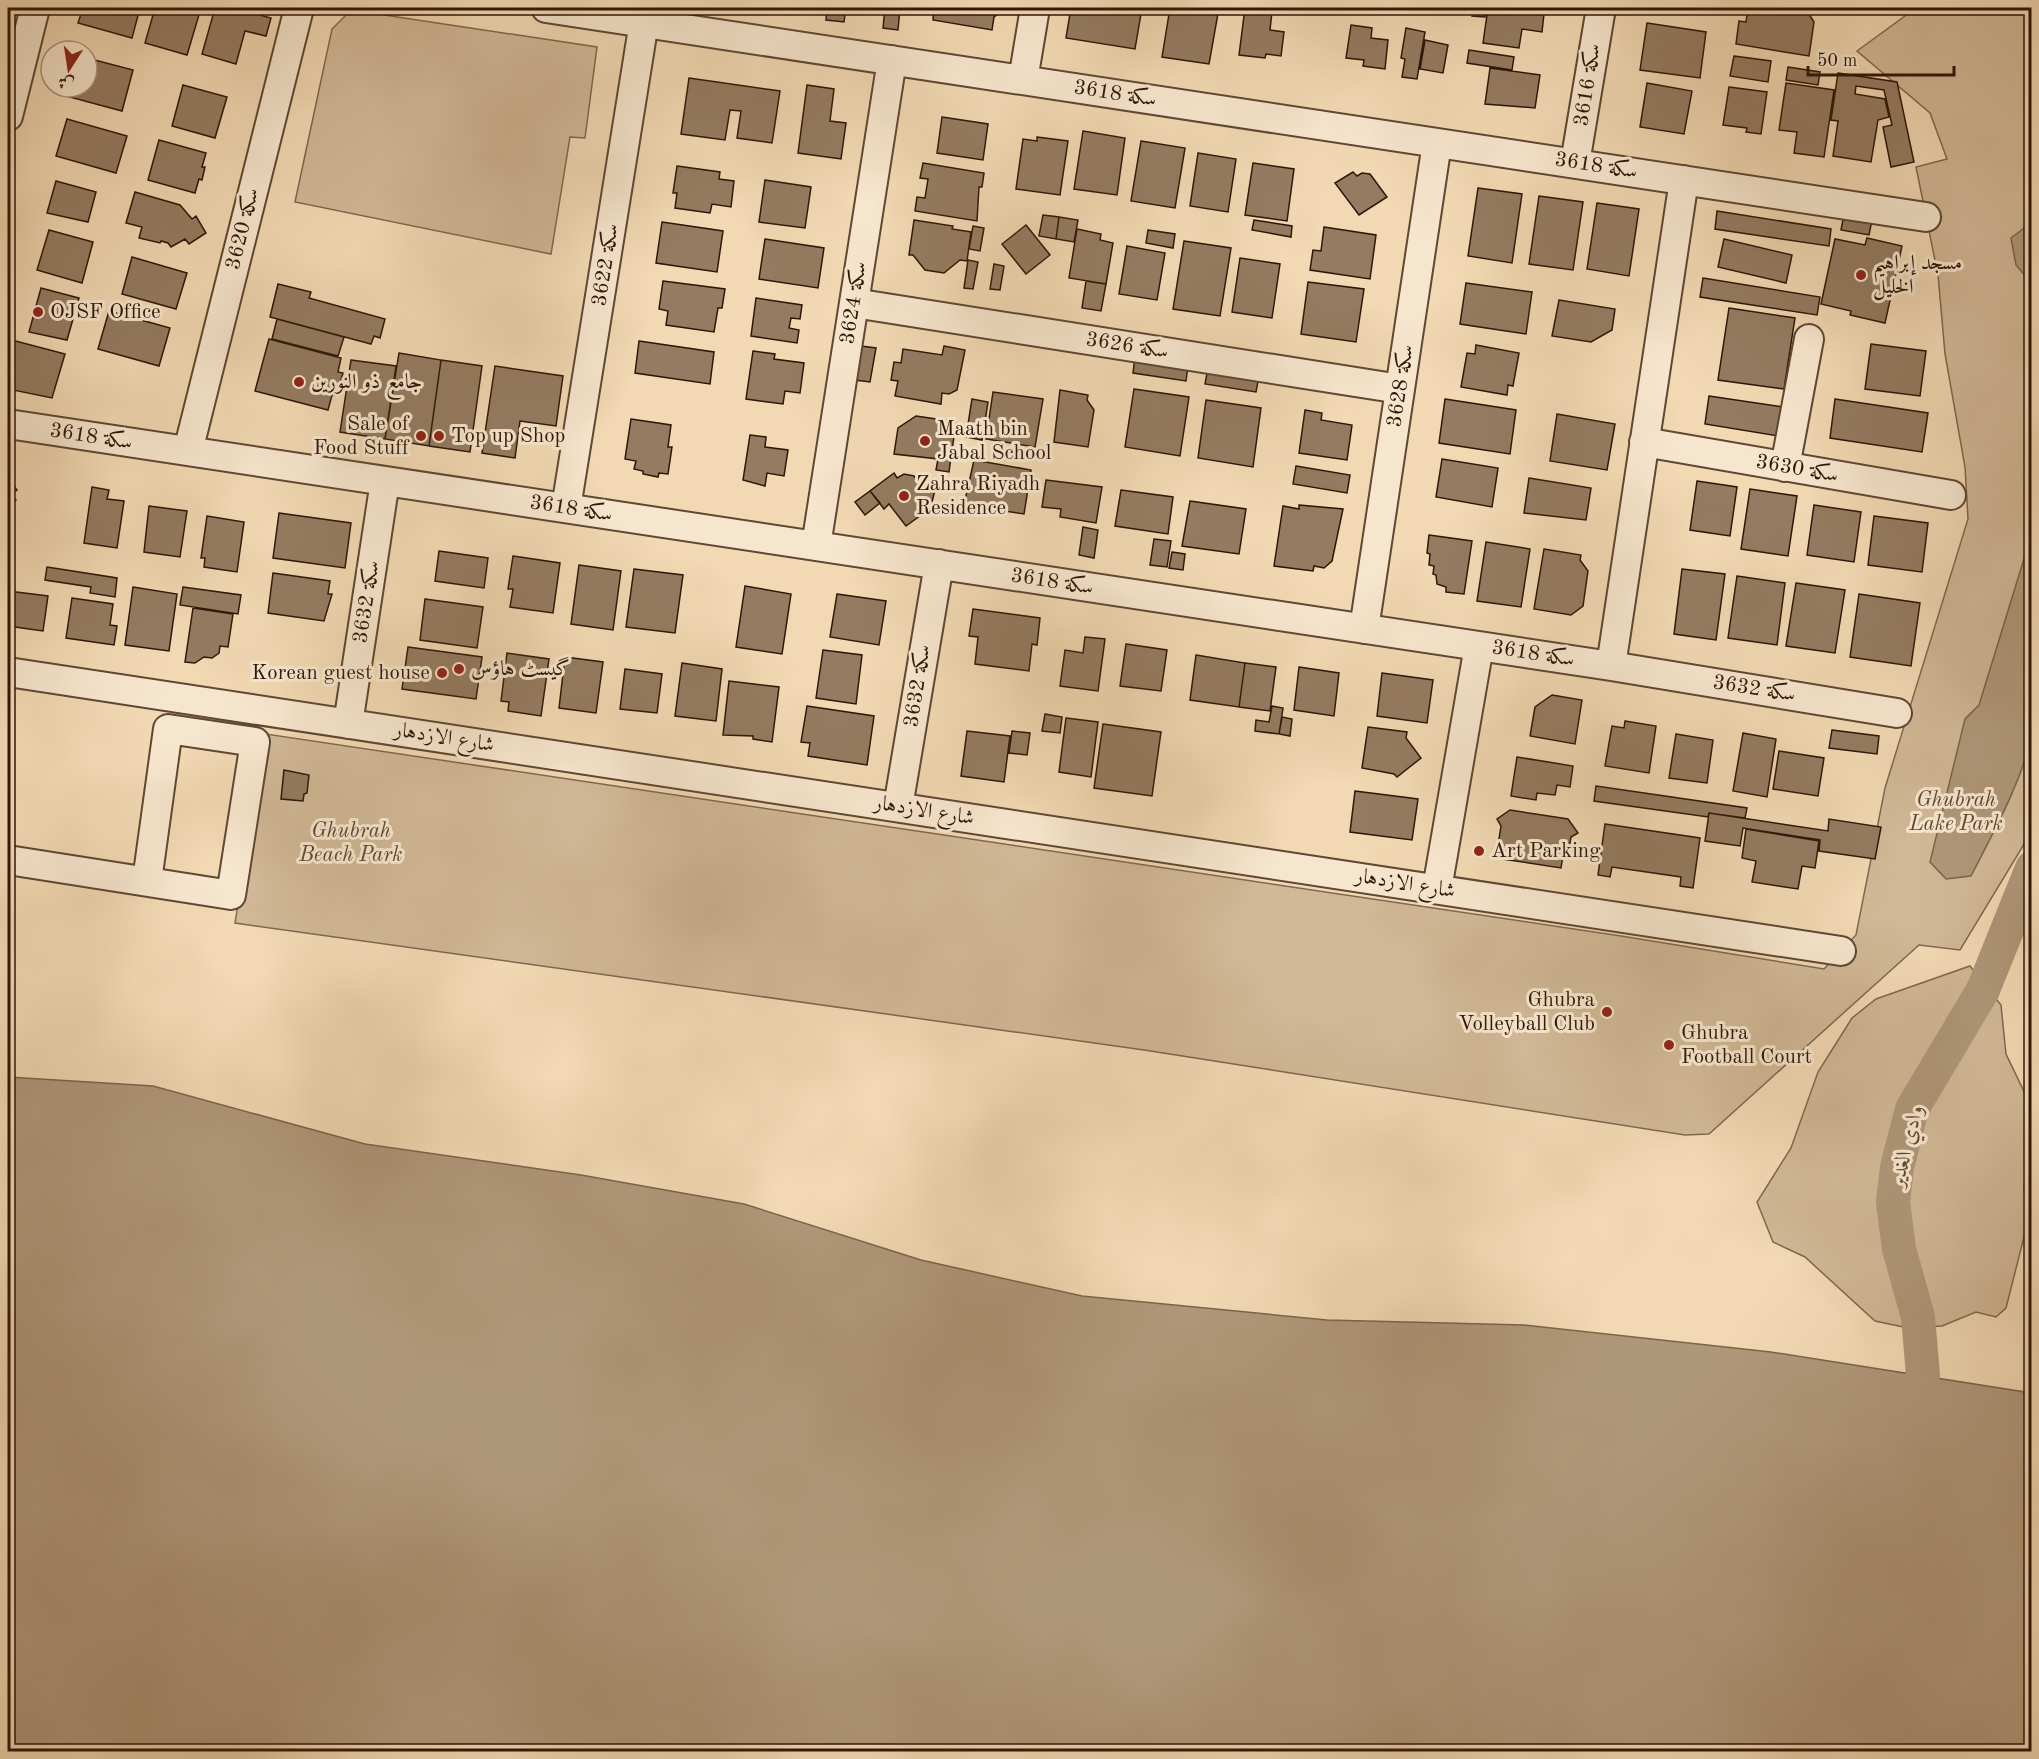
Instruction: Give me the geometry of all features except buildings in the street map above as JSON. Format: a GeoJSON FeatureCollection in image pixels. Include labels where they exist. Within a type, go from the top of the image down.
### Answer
{"type":"FeatureCollection","features":[{"type":"Feature","properties":{"kind":"street"},"geometry":{"type":"LineString","coordinates":[[8,116],[35,8]]}},
{"type":"Feature","properties":{"kind":"street","name":"سكة 3620"},"geometry":{"type":"LineString","coordinates":[[188,451],[299,8]]}},
{"type":"Feature","properties":{"kind":"street","name":"سكة 3618"},"geometry":{"type":"LineString","coordinates":[[546,8],[1926,217]]}},
{"type":"Feature","properties":{"kind":"street"},"geometry":{"type":"LineString","coordinates":[[1023,80],[1035,8]]}},
{"type":"Feature","properties":{"kind":"street","name":"سكة 3616"},"geometry":{"type":"LineString","coordinates":[[1575,163],[1601,8]]}},
{"type":"Feature","properties":{"kind":"street","name":"سكة 3622"},"geometry":{"type":"LineString","coordinates":[[566,508],[644,22]]}},
{"type":"Feature","properties":{"kind":"street","name":"سكة 3624"},"geometry":{"type":"LineString","coordinates":[[816,546],[891,60]]}},
{"type":"Feature","properties":{"kind":"street","name":"سكة 3628"},"geometry":{"type":"LineString","coordinates":[[1364,628],[1437,142]]}},
{"type":"Feature","properties":{"kind":"street"},"geometry":{"type":"LineString","coordinates":[[1611,666],[1684,180]]}},
{"type":"Feature","properties":{"kind":"street","name":"سكة 3626"},"geometry":{"type":"LineString","coordinates":[[854,303],[1400,389]]}},
{"type":"Feature","properties":{"kind":"street"},"geometry":{"type":"LineString","coordinates":[[1785,467],[1809,339]]}},
{"type":"Feature","properties":{"kind":"street","name":"سكة 3618"},"geometry":{"type":"LineString","coordinates":[[8,424],[1611,666]]}},
{"type":"Feature","properties":{"kind":"street","name":"سكة 3630"},"geometry":{"type":"LineString","coordinates":[[1644,442],[1951,495]]}},
{"type":"Feature","properties":{"kind":"street","name":"سكة 3632"},"geometry":{"type":"LineString","coordinates":[[348,724],[385,481]]}},
{"type":"Feature","properties":{"kind":"street","name":"سكة 3632"},"geometry":{"type":"LineString","coordinates":[[898,807],[939,564]]}},
{"type":"Feature","properties":{"kind":"street"},"geometry":{"type":"LineString","coordinates":[[1437,889],[1479,646]]}},
{"type":"Feature","properties":{"kind":"street","name":"سكة 3632"},"geometry":{"type":"LineString","coordinates":[[1611,666],[1897,713]]}},
{"type":"Feature","properties":{"kind":"street","name":"شارع الازدهار"},"geometry":{"type":"LineString","coordinates":[[8,672],[1841,951]]}},
{"type":"Feature","properties":{"kind":"street"},"geometry":{"type":"LineString","coordinates":[[8,860],[231,895],[255,742],[168,729],[147,881]]}},
{"type":"Feature","properties":{"kind":"green space","name":"Ghubrah Beach Park"},"geometry":{"type":"Polygon","coordinates":[[[1916,8],[2031,8],[2031,824],[2023,846],[1960,950],[1919,945],[1709,1134],[1685,1135],[1144,1050],[235,923],[266,734],[1621,936],[1824,969],[1856,935],[1885,788],[1968,519],[1965,467],[1945,354],[1938,275],[1916,167],[1947,159],[1930,113],[1857,51],[1916,8]]]}},
{"type":"Feature","properties":{"kind":"green space"},"geometry":{"type":"Polygon","coordinates":[[[351,10],[597,47],[585,138],[570,137],[551,254],[295,202],[332,29],[351,10]]]}},
{"type":"Feature","properties":{"kind":"green space"},"geometry":{"type":"Polygon","coordinates":[[[1970,966],[2001,1005],[2006,1054],[2031,1106],[2031,1166],[2024,1185],[2027,1225],[2006,1308],[1996,1317],[1976,1312],[1942,1326],[1908,1328],[1875,1321],[1805,1257],[1773,1242],[1757,1202],[1791,1148],[1818,1072],[1852,1018],[1876,999],[1970,966]]]}},
{"type":"Feature","properties":{"kind":"shaded area"},"geometry":{"type":"Polygon","coordinates":[[[2031,223],[2031,300],[2027,278],[2016,265],[2011,238],[2031,223]]]}},
{"type":"Feature","properties":{"kind":"shaded area"},"geometry":{"type":"Polygon","coordinates":[[[2031,536],[2032,736],[2021,772],[1971,876],[1946,879],[1930,862],[1965,719],[1979,705],[2031,536]]]}},
{"type":"Feature","properties":{"kind":"shaded area"},"geometry":{"type":"Polygon","coordinates":[[[8,1077],[153,1086],[365,1144],[581,1175],[744,1204],[921,1260],[1082,1296],[1327,1320],[1524,1325],[1771,1352],[2031,1393],[2031,1751],[8,1751],[8,1077]]]}},
{"type":"Feature","properties":{"kind":"waterway","name":"وادي الغدير"},"geometry":{"type":"LineString","coordinates":[[1923,1375],[1918,1317],[1899,1249],[1893,1202],[1897,1167],[1912,1109],[1983,990],[2032,868]]}},
{"type":"Feature","properties":{"kind":"place","name":"مسجد إبراهيم الخليل"},"geometry":{"type":"Point","coordinates":[1861,275]}},
{"type":"Feature","properties":{"kind":"place","name":"OJSF Office"},"geometry":{"type":"Point","coordinates":[38,312]}},
{"type":"Feature","properties":{"kind":"place","name":"جامع ذو النورين"},"geometry":{"type":"Point","coordinates":[299,382]}},
{"type":"Feature","properties":{"kind":"place","name":"Sale of Food Stuff"},"geometry":{"type":"Point","coordinates":[421,436]}},
{"type":"Feature","properties":{"kind":"place","name":"Top up Shop"},"geometry":{"type":"Point","coordinates":[439,436]}},
{"type":"Feature","properties":{"kind":"place","name":"Maath bin Jabal School"},"geometry":{"type":"Point","coordinates":[925,441]}},
{"type":"Feature","properties":{"kind":"place","name":"Zahra Riyadh Residence"},"geometry":{"type":"Point","coordinates":[904,496]}},
{"type":"Feature","properties":{"kind":"place","name":"گیسٹ ہاؤس"},"geometry":{"type":"Point","coordinates":[459,669]}},
{"type":"Feature","properties":{"kind":"place","name":"Korean guest house"},"geometry":{"type":"Point","coordinates":[442,673]}},
{"type":"Feature","properties":{"kind":"place","name":"Art Parking"},"geometry":{"type":"Point","coordinates":[1479,851]}},
{"type":"Feature","properties":{"kind":"place","name":"Ghubra Volleyball Club"},"geometry":{"type":"Point","coordinates":[1607,1012]}},
{"type":"Feature","properties":{"kind":"place","name":"Ghubra Football Court"},"geometry":{"type":"Point","coordinates":[1669,1045]}},
{"type":"Feature","properties":{"kind":"park label","name":"Ghubrah Lake Park"},"geometry":{"type":"Point","coordinates":[1956,812]}}]}
